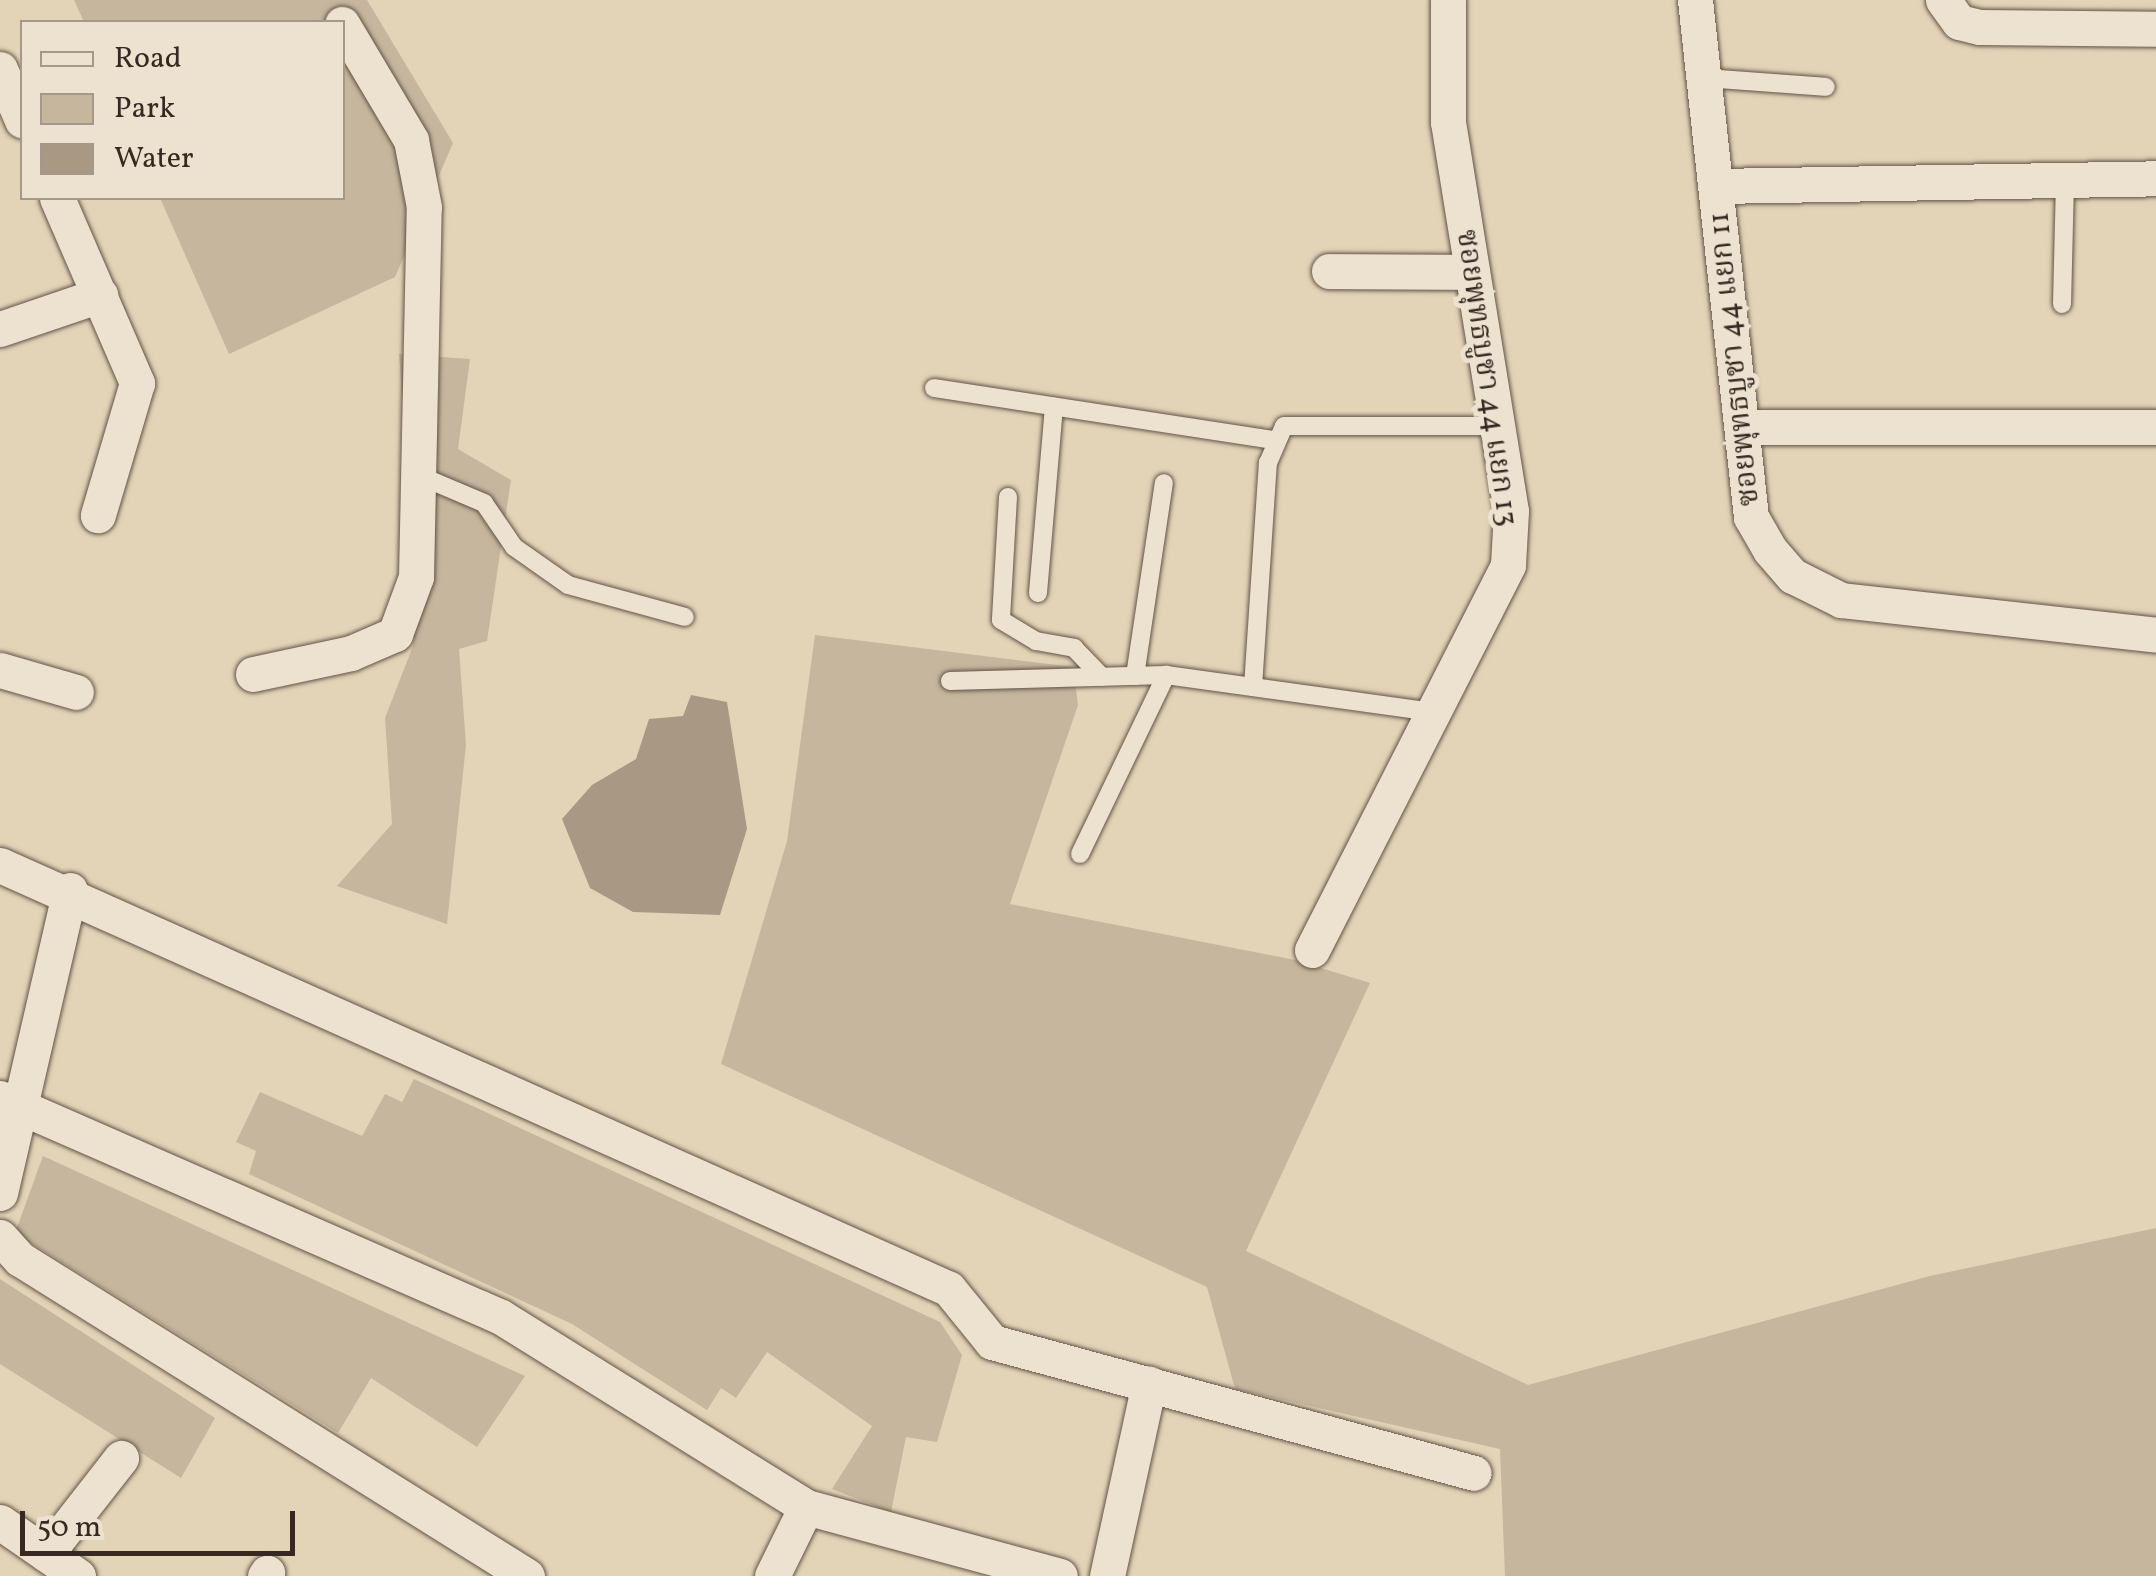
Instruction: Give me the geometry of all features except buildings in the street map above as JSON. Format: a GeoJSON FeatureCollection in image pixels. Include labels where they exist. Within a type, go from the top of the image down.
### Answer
{"type":"FeatureCollection","features":[{"type":"Feature","properties":{"kind":"street","name":"ซอยพุทธบูชา 44 แยก 13"},"geometry":{"type":"LineString","coordinates":[[1312,950],[1508,565],[1511,511],[1448,122],[1448,0]]}},
{"type":"Feature","properties":{"kind":"street","name":"ซอยพุทธบูชา 44 แยก 11"},"geometry":{"type":"LineString","coordinates":[[1694,0],[1752,517],[1770,550],[1809,584],[1841,600],[2156,635]]}},
{"type":"Feature","properties":{"kind":"street"},"geometry":{"type":"LineString","coordinates":[[1943,0],[1958,22],[1978,27],[2156,29]]}},
{"type":"Feature","properties":{"kind":"street"},"geometry":{"type":"LineString","coordinates":[[253,674],[395,634],[416,577],[424,207],[411,140],[345,29]]}},
{"type":"Feature","properties":{"kind":"street"},"geometry":{"type":"LineString","coordinates":[[0,69],[20,115]]}},
{"type":"Feature","properties":{"kind":"street"},"geometry":{"type":"LineString","coordinates":[[1716,186],[2156,178]]}},
{"type":"Feature","properties":{"kind":"street"},"geometry":{"type":"LineString","coordinates":[[58,200],[100,296],[137,400],[98,515]]}},
{"type":"Feature","properties":{"kind":"street"},"geometry":{"type":"LineString","coordinates":[[1329,271],[1472,272]]}},
{"type":"Feature","properties":{"kind":"street"},"geometry":{"type":"LineString","coordinates":[[0,329],[100,296]]}},
{"type":"Feature","properties":{"kind":"street"},"geometry":{"type":"LineString","coordinates":[[1742,426],[2156,428]]}},
{"type":"Feature","properties":{"kind":"street"},"geometry":{"type":"LineString","coordinates":[[0,670],[76,692]]}},
{"type":"Feature","properties":{"kind":"street"},"geometry":{"type":"LineString","coordinates":[[0,865],[70,890],[949,1290],[992,1342],[1473,1473]]}},
{"type":"Feature","properties":{"kind":"street"},"geometry":{"type":"LineString","coordinates":[[0,1193],[12,1102],[70,890]]}},
{"type":"Feature","properties":{"kind":"street"},"geometry":{"type":"LineString","coordinates":[[12,1102],[501,1317],[806,1507],[1060,1576]]}},
{"type":"Feature","properties":{"kind":"street"},"geometry":{"type":"LineString","coordinates":[[0,1237],[20,1260],[527,1576]]}},
{"type":"Feature","properties":{"kind":"street"},"geometry":{"type":"LineString","coordinates":[[1108,1576],[1148,1384]]}},
{"type":"Feature","properties":{"kind":"street"},"geometry":{"type":"LineString","coordinates":[[46,1554],[120,1458]]}},
{"type":"Feature","properties":{"kind":"street"},"geometry":{"type":"LineString","coordinates":[[772,1576],[806,1507]]}},
{"type":"Feature","properties":{"kind":"street"},"geometry":{"type":"LineString","coordinates":[[0,1522],[78,1576]]}},
{"type":"Feature","properties":{"kind":"lane"},"geometry":{"type":"LineString","coordinates":[[1704,78],[1826,87]]}},
{"type":"Feature","properties":{"kind":"lane"},"geometry":{"type":"LineString","coordinates":[[2062,304],[2064,180]]}},
{"type":"Feature","properties":{"kind":"lane"},"geometry":{"type":"LineString","coordinates":[[934,388],[1275,440]]}},
{"type":"Feature","properties":{"kind":"lane"},"geometry":{"type":"LineString","coordinates":[[1038,593],[1054,407]]}},
{"type":"Feature","properties":{"kind":"lane"},"geometry":{"type":"LineString","coordinates":[[1253,686],[1275,440],[1284,426],[1306,422],[1497,426]]}},
{"type":"Feature","properties":{"kind":"lane"},"geometry":{"type":"LineString","coordinates":[[418,475],[484,503],[514,548],[568,586],[685,616]]}},
{"type":"Feature","properties":{"kind":"lane"},"geometry":{"type":"LineString","coordinates":[[1135,676],[1164,484]]}},
{"type":"Feature","properties":{"kind":"lane"},"geometry":{"type":"LineString","coordinates":[[1008,497],[1001,620],[1036,641],[1074,648],[1102,677]]}},
{"type":"Feature","properties":{"kind":"lane"},"geometry":{"type":"LineString","coordinates":[[950,681],[1166,675],[1434,712]]}},
{"type":"Feature","properties":{"kind":"lane"},"geometry":{"type":"LineString","coordinates":[[1080,854],[1166,675]]}},
{"type":"Feature","properties":{"kind":"green space"},"geometry":{"type":"Polygon","coordinates":[[[74,0],[367,0],[453,143],[395,277],[229,354],[161,200],[345,200],[345,20],[83,20],[74,0]]]}},
{"type":"Feature","properties":{"kind":"green space"},"geometry":{"type":"Polygon","coordinates":[[[399,354],[470,359],[458,449],[511,480],[487,641],[459,649],[466,745],[447,924],[337,886],[392,824],[385,718],[413,646],[418,601],[399,354]]]}},
{"type":"Feature","properties":{"kind":"green space"},"geometry":{"type":"Polygon","coordinates":[[[815,635],[1073,667],[1078,705],[1010,904],[1295,960],[1370,983],[1246,1251],[1528,1385],[1930,1276],[2156,1228],[2156,1576],[1505,1576],[1500,1449],[1235,1389],[1207,1287],[721,1064],[787,841],[815,635]]]}},
{"type":"Feature","properties":{"kind":"green space"},"geometry":{"type":"Polygon","coordinates":[[[414,1079],[940,1322],[962,1355],[937,1442],[906,1437],[891,1512],[832,1489],[872,1426],[767,1352],[736,1398],[721,1388],[707,1410],[572,1324],[249,1174],[256,1151],[236,1142],[260,1092],[362,1136],[385,1094],[402,1102],[414,1079]]]}},
{"type":"Feature","properties":{"kind":"green space"},"geometry":{"type":"Polygon","coordinates":[[[43,1156],[525,1376],[477,1447],[371,1378],[338,1433],[15,1233],[43,1156]]]}},
{"type":"Feature","properties":{"kind":"green space"},"geometry":{"type":"Polygon","coordinates":[[[0,1279],[215,1418],[181,1478],[0,1364],[0,1279]]]}},
{"type":"Feature","properties":{"kind":"water"},"geometry":{"type":"Polygon","coordinates":[[[691,695],[727,702],[747,829],[720,915],[633,912],[590,888],[562,819],[592,785],[636,759],[649,719],[683,716],[691,695]]]}}]}
